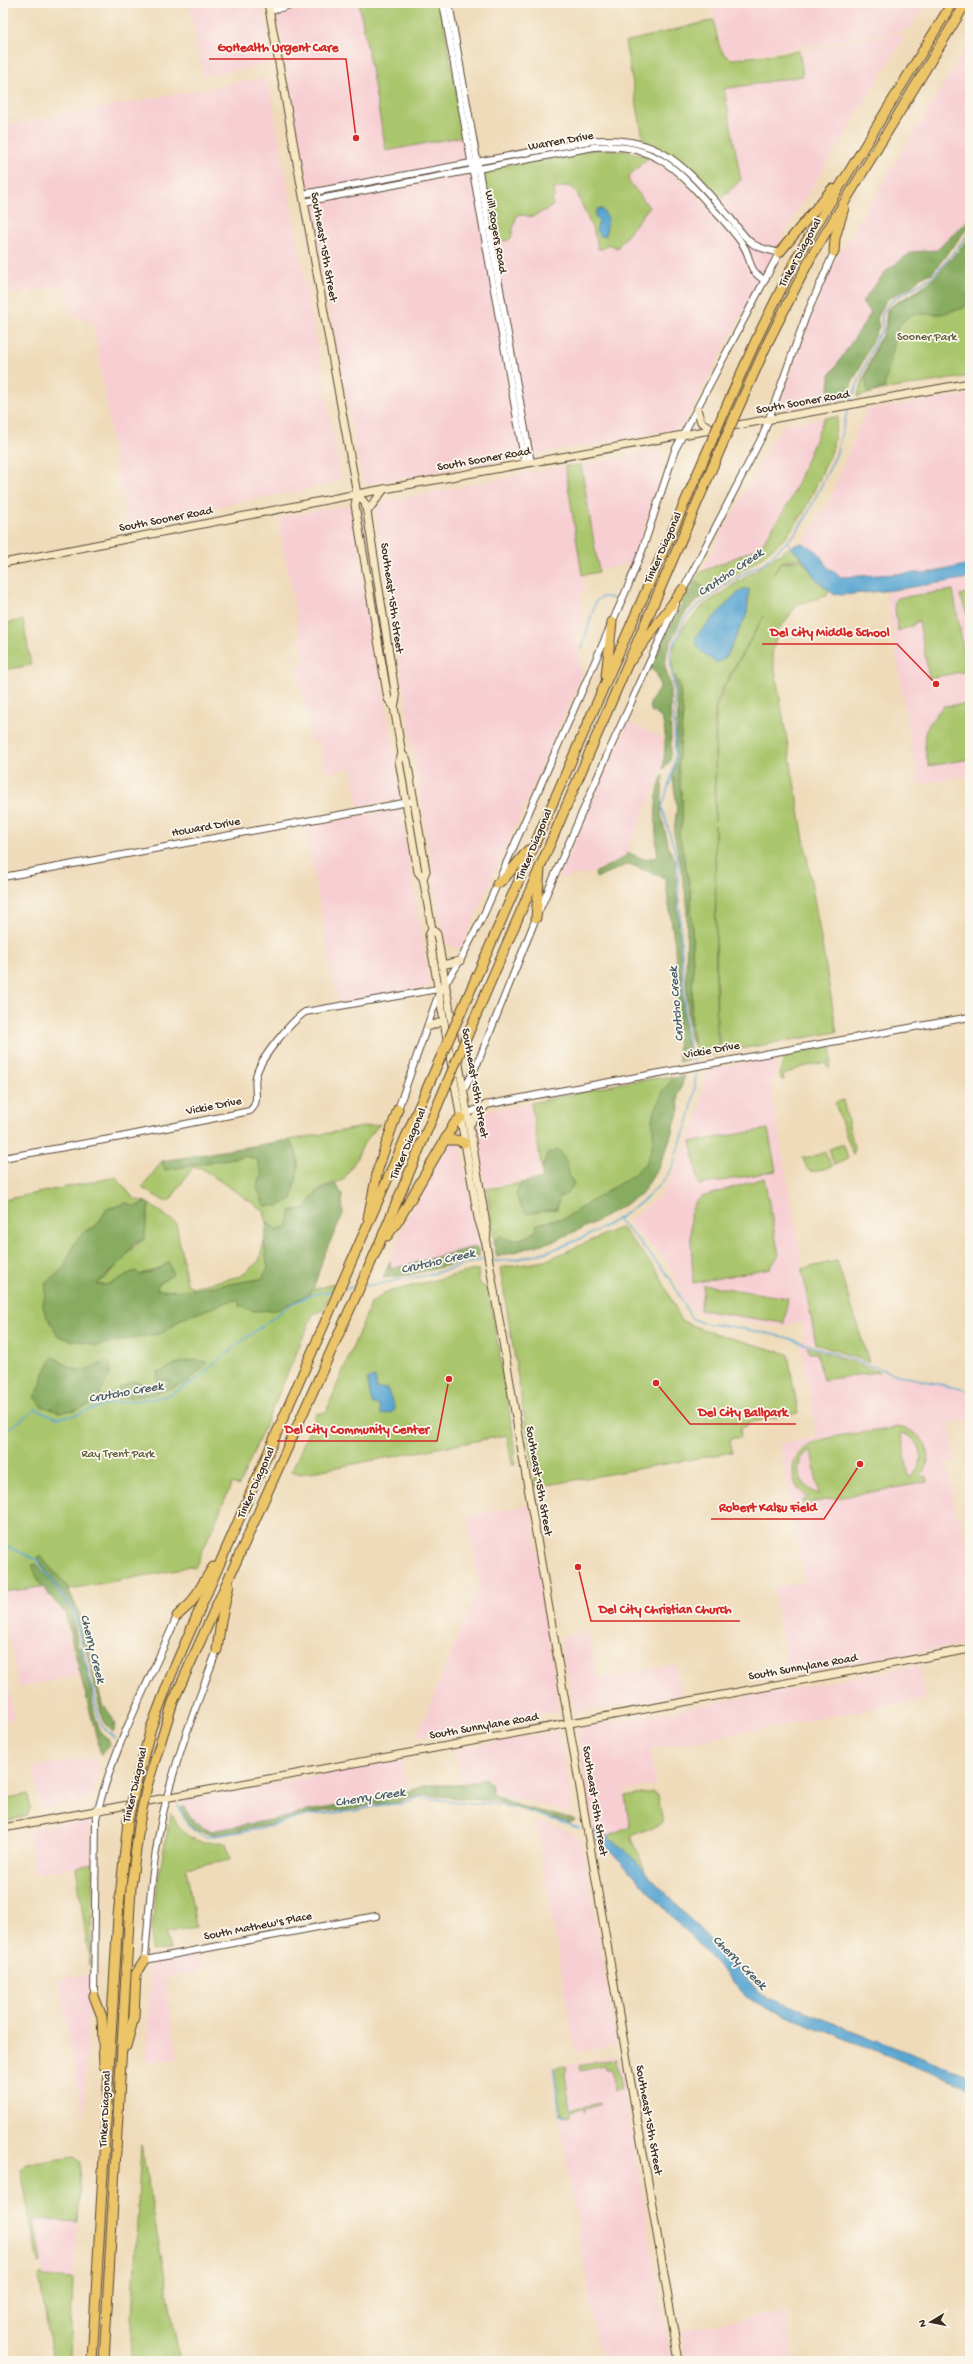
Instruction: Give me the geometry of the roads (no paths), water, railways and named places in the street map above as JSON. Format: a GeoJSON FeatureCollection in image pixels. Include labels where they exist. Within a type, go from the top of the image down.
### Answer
{"type":"FeatureCollection","features":[{"type":"Feature","properties":{"kind":"highway","name":"Tinker Diagonal"},"geometry":{"type":"LineString","coordinates":[[104,2361],[131,1887],[140,1819],[162,1730],[234,1564],[377,1249],[624,669],[737,411],[789,297],[850,191],[966,3]]}},
{"type":"Feature","properties":{"kind":"highway","name":"Tinker Diagonal"},"geometry":{"type":"LineString","coordinates":[[92,2361],[118,1910],[128,1821],[135,1788],[152,1728],[163,1697],[439,1061],[757,338],[795,261],[950,5]]}},
{"type":"Feature","properties":{"kind":"highway"},"geometry":{"type":"LineString","coordinates":[[779,253],[851,168]]}},
{"type":"Feature","properties":{"kind":"highway"},"geometry":{"type":"LineString","coordinates":[[834,252],[835,238],[850,191]]}},
{"type":"Feature","properties":{"kind":"highway"},"geometry":{"type":"LineString","coordinates":[[624,669],[649,639],[683,589]]}},
{"type":"Feature","properties":{"kind":"highway"},"geometry":{"type":"LineString","coordinates":[[605,684],[612,622]]}},
{"type":"Feature","properties":{"kind":"highway"},"geometry":{"type":"LineString","coordinates":[[497,884],[504,879],[537,839]]}},
{"type":"Feature","properties":{"kind":"highway"},"geometry":{"type":"LineString","coordinates":[[536,918],[541,861]]}},
{"type":"Feature","properties":{"kind":"highway"},"geometry":{"type":"LineString","coordinates":[[367,1228],[378,1169],[398,1110]]}},
{"type":"Feature","properties":{"kind":"highway"},"geometry":{"type":"LineString","coordinates":[[377,1249],[398,1221],[454,1124],[464,1114]]}},
{"type":"Feature","properties":{"kind":"highway"},"geometry":{"type":"LineString","coordinates":[[445,1140],[458,1140],[465,1143]]}},
{"type":"Feature","properties":{"kind":"highway"},"geometry":{"type":"LineString","coordinates":[[177,1616],[193,1601],[232,1535]]}},
{"type":"Feature","properties":{"kind":"highway"},"geometry":{"type":"LineString","coordinates":[[217,1650],[221,1621],[234,1564]]}},
{"type":"Feature","properties":{"kind":"highway"},"geometry":{"type":"LineString","coordinates":[[121,2065],[134,2017],[136,1974],[145,1960]]}},
{"type":"Feature","properties":{"kind":"highway"},"geometry":{"type":"LineString","coordinates":[[94,1996],[102,2017],[107,2109]]}},
{"type":"Feature","properties":{"kind":"main road","name":"Southeast 15th Street"},"geometry":{"type":"LineString","coordinates":[[269,7],[357,494],[355,505],[388,699],[394,707]]}},
{"type":"Feature","properties":{"kind":"main road","name":"South Sooner Road"},"geometry":{"type":"LineString","coordinates":[[3,563],[357,494],[970,383]]}},
{"type":"Feature","properties":{"kind":"main road"},"geometry":{"type":"LineString","coordinates":[[697,410],[701,422],[714,430]]}},
{"type":"Feature","properties":{"kind":"main road"},"geometry":{"type":"LineString","coordinates":[[367,512],[384,489]]}},
{"type":"Feature","properties":{"kind":"main road","name":"Southeast 15th Street"},"geometry":{"type":"LineString","coordinates":[[357,494],[365,503],[367,512],[396,698],[394,707],[402,754],[407,760],[426,871],[423,878]]}},
{"type":"Feature","properties":{"kind":"main road"},"geometry":{"type":"LineString","coordinates":[[372,604],[380,603]]}},
{"type":"Feature","properties":{"kind":"main road","name":"Southeast 15th Street"},"geometry":{"type":"LineString","coordinates":[[402,754],[399,761],[418,872],[423,878],[432,929],[429,936],[443,1021],[458,1100],[470,1124],[478,1218],[486,1244],[494,1286],[679,2361]]}},
{"type":"Feature","properties":{"kind":"main road","name":"Southeast 15th Street"},"geometry":{"type":"LineString","coordinates":[[432,929],[437,934],[464,1089],[465,1143],[485,1217],[486,1244]]}},
{"type":"Feature","properties":{"kind":"main road"},"geometry":{"type":"LineString","coordinates":[[442,965],[460,961]]}},
{"type":"Feature","properties":{"kind":"main road"},"geometry":{"type":"LineString","coordinates":[[428,1027],[443,1021]]}},
{"type":"Feature","properties":{"kind":"main road"},"geometry":{"type":"LineString","coordinates":[[470,1124],[486,1105]]}},
{"type":"Feature","properties":{"kind":"main road"},"geometry":{"type":"LineString","coordinates":[[478,1218],[485,1217]]}},
{"type":"Feature","properties":{"kind":"main road","name":"South Sunnylane Road"},"geometry":{"type":"LineString","coordinates":[[3,1828],[970,1649]]}},
{"type":"Feature","properties":{"kind":"street"},"geometry":{"type":"LineString","coordinates":[[269,7],[298,3]]}},
{"type":"Feature","properties":{"kind":"street","name":"Will Rogers Road"},"geometry":{"type":"LineString","coordinates":[[443,3],[476,169],[528,464]]}},
{"type":"Feature","properties":{"kind":"street","name":"Will Rogers Road"},"geometry":{"type":"LineString","coordinates":[[449,3],[474,162]]}},
{"type":"Feature","properties":{"kind":"street","name":"Warren Drive"},"geometry":{"type":"LineString","coordinates":[[303,198],[382,179],[589,141],[612,139],[646,145],[660,150],[690,172],[753,244],[779,253]]}},
{"type":"Feature","properties":{"kind":"street","name":"Warren Drive"},"geometry":{"type":"LineString","coordinates":[[303,198],[384,186],[594,147],[612,146],[643,151],[654,156],[685,177],[743,245],[753,271],[764,280]]}},
{"type":"Feature","properties":{"kind":"street"},"geometry":{"type":"LineString","coordinates":[[435,170],[436,176]]}},
{"type":"Feature","properties":{"kind":"street"},"geometry":{"type":"LineString","coordinates":[[382,179],[384,186]]}},
{"type":"Feature","properties":{"kind":"street"},"geometry":{"type":"LineString","coordinates":[[458,1100],[637,686],[683,589],[760,442],[812,302],[834,252]]}},
{"type":"Feature","properties":{"kind":"street","name":"Tinker Diagonal"},"geometry":{"type":"LineString","coordinates":[[398,1110],[428,1027],[438,991],[445,984],[460,961],[475,932],[612,622],[642,551],[681,436],[697,410],[779,253]]}},
{"type":"Feature","properties":{"kind":"street","name":"Howard Drive"},"geometry":{"type":"LineString","coordinates":[[3,877],[414,801]]}},
{"type":"Feature","properties":{"kind":"street","name":"Vickie Drive"},"geometry":{"type":"LineString","coordinates":[[3,1158],[121,1137],[250,1111],[255,1106],[257,1099],[255,1082],[258,1070],[296,1018],[305,1012],[438,991]]}},
{"type":"Feature","properties":{"kind":"street","name":"Vickie Drive"},"geometry":{"type":"LineString","coordinates":[[464,1114],[486,1105],[710,1063],[970,1017]]}},
{"type":"Feature","properties":{"kind":"street","name":"Tinker Diagonal"},"geometry":{"type":"LineString","coordinates":[[94,1996],[96,1819],[113,1761],[177,1616]]}},
{"type":"Feature","properties":{"kind":"street"},"geometry":{"type":"LineString","coordinates":[[145,1960],[150,1895],[167,1797],[195,1709],[217,1650]]}},
{"type":"Feature","properties":{"kind":"street","name":"South Mathew's Place"},"geometry":{"type":"LineString","coordinates":[[145,1960],[376,1916]]}},
{"type":"Feature","properties":{"kind":"water"},"geometry":{"type":"Polygon","coordinates":[[[597,209],[602,209],[608,218],[606,235],[601,237],[596,230],[599,222],[595,216],[597,209]]]}},
{"type":"Feature","properties":{"kind":"water"},"geometry":{"type":"Polygon","coordinates":[[[802,543],[817,551],[828,568],[841,577],[934,572],[970,564],[970,578],[893,590],[843,595],[833,594],[816,579],[802,558],[790,547],[802,543]]]}},
{"type":"Feature","properties":{"kind":"water"},"geometry":{"type":"Polygon","coordinates":[[[743,589],[749,589],[747,614],[727,656],[717,663],[699,649],[696,636],[733,597],[743,589]]]}},
{"type":"Feature","properties":{"kind":"water"},"geometry":{"type":"Polygon","coordinates":[[[375,1377],[377,1389],[387,1388],[395,1409],[391,1413],[381,1415],[379,1405],[372,1404],[367,1379],[375,1377]]]}},
{"type":"Feature","properties":{"kind":"water"},"geometry":{"type":"Polygon","coordinates":[[[594,1830],[597,1830],[622,1847],[762,1995],[970,2077],[970,2088],[772,2010],[748,1998],[607,1847],[596,1840],[594,1830]]]}},
{"type":"Feature","properties":{"kind":"waterway","name":"Crutcho Creek"},"geometry":{"type":"LineString","coordinates":[[850,403],[877,337],[883,330],[882,316],[886,307],[899,296],[933,275],[948,260],[970,232]]}},
{"type":"Feature","properties":{"kind":"waterway","name":"Crutcho Creek"},"geometry":{"type":"LineString","coordinates":[[695,1065],[686,1035],[677,859],[662,807],[672,775],[675,758],[674,694],[670,653],[684,620],[694,609],[725,585],[765,562],[794,535],[806,517],[836,455],[848,408]]}},
{"type":"Feature","properties":{"kind":"waterway","name":"Crutcho Creek"},"geometry":{"type":"LineString","coordinates":[[787,542],[793,547]]}},
{"type":"Feature","properties":{"kind":"waterway"},"geometry":{"type":"LineString","coordinates":[[582,649],[595,603],[603,597],[614,599]]}},
{"type":"Feature","properties":{"kind":"waterway","name":"Crutcho Creek"},"geometry":{"type":"LineString","coordinates":[[492,1261],[514,1260],[539,1254],[565,1245],[592,1233],[617,1219],[640,1203],[659,1186],[673,1166],[676,1153],[688,1121],[693,1101],[696,1069]]}},
{"type":"Feature","properties":{"kind":"waterway"},"geometry":{"type":"LineString","coordinates":[[617,1219],[638,1240],[670,1278],[691,1318],[702,1323],[734,1327],[785,1337],[898,1375],[970,1391]]}},
{"type":"Feature","properties":{"kind":"waterway","name":"Crutcho Creek"},"geometry":{"type":"LineString","coordinates":[[365,1286],[428,1275],[480,1260],[486,1261]]}},
{"type":"Feature","properties":{"kind":"waterway","name":"Crutcho Creek"},"geometry":{"type":"LineString","coordinates":[[343,1289],[355,1287]]}},
{"type":"Feature","properties":{"kind":"waterway","name":"Crutcho Creek"},"geometry":{"type":"LineString","coordinates":[[3,1433],[36,1409],[57,1418],[72,1416],[107,1404],[157,1398],[171,1394],[194,1382],[229,1351],[291,1304],[314,1294],[335,1291]]}},
{"type":"Feature","properties":{"kind":"waterway","name":"Cherry Creek"},"geometry":{"type":"LineString","coordinates":[[3,1545],[37,1560],[74,1612],[99,1718],[102,1726],[114,1738]]}},
{"type":"Feature","properties":{"kind":"waterway","name":"Cherry Creek"},"geometry":{"type":"LineString","coordinates":[[178,1805],[188,1825],[196,1832],[207,1837],[260,1829],[310,1815],[355,1811],[381,1805],[401,1804],[419,1797],[474,1804],[489,1803],[520,1809],[579,1828]]}},
{"type":"Feature","properties":{"kind":"waterway"},"geometry":{"type":"LineString","coordinates":[[554,2070],[560,2114],[565,2117]]}},
{"type":"Feature","properties":{"kind":"place","name":"GoHealth Urgent Care"},"geometry":{"type":"Point","coordinates":[356,138]}},
{"type":"Feature","properties":{"kind":"place","name":"Del City Middle School"},"geometry":{"type":"Point","coordinates":[936,684]}},
{"type":"Feature","properties":{"kind":"place","name":"Del City Community Center"},"geometry":{"type":"Point","coordinates":[449,1379]}},
{"type":"Feature","properties":{"kind":"place","name":"Del City Ballpark"},"geometry":{"type":"Point","coordinates":[656,1383]}},
{"type":"Feature","properties":{"kind":"place","name":"Robert Kalsu Field"},"geometry":{"type":"Point","coordinates":[860,1464]}},
{"type":"Feature","properties":{"kind":"place","name":"Del City Christian Church"},"geometry":{"type":"Point","coordinates":[578,1567]}},
{"type":"Feature","properties":{"kind":"park label","name":"Sooner Park"},"geometry":{"type":"Point","coordinates":[927,338]}},
{"type":"Feature","properties":{"kind":"park label","name":"Ray Trent Park"},"geometry":{"type":"Point","coordinates":[118,1455]}}]}
